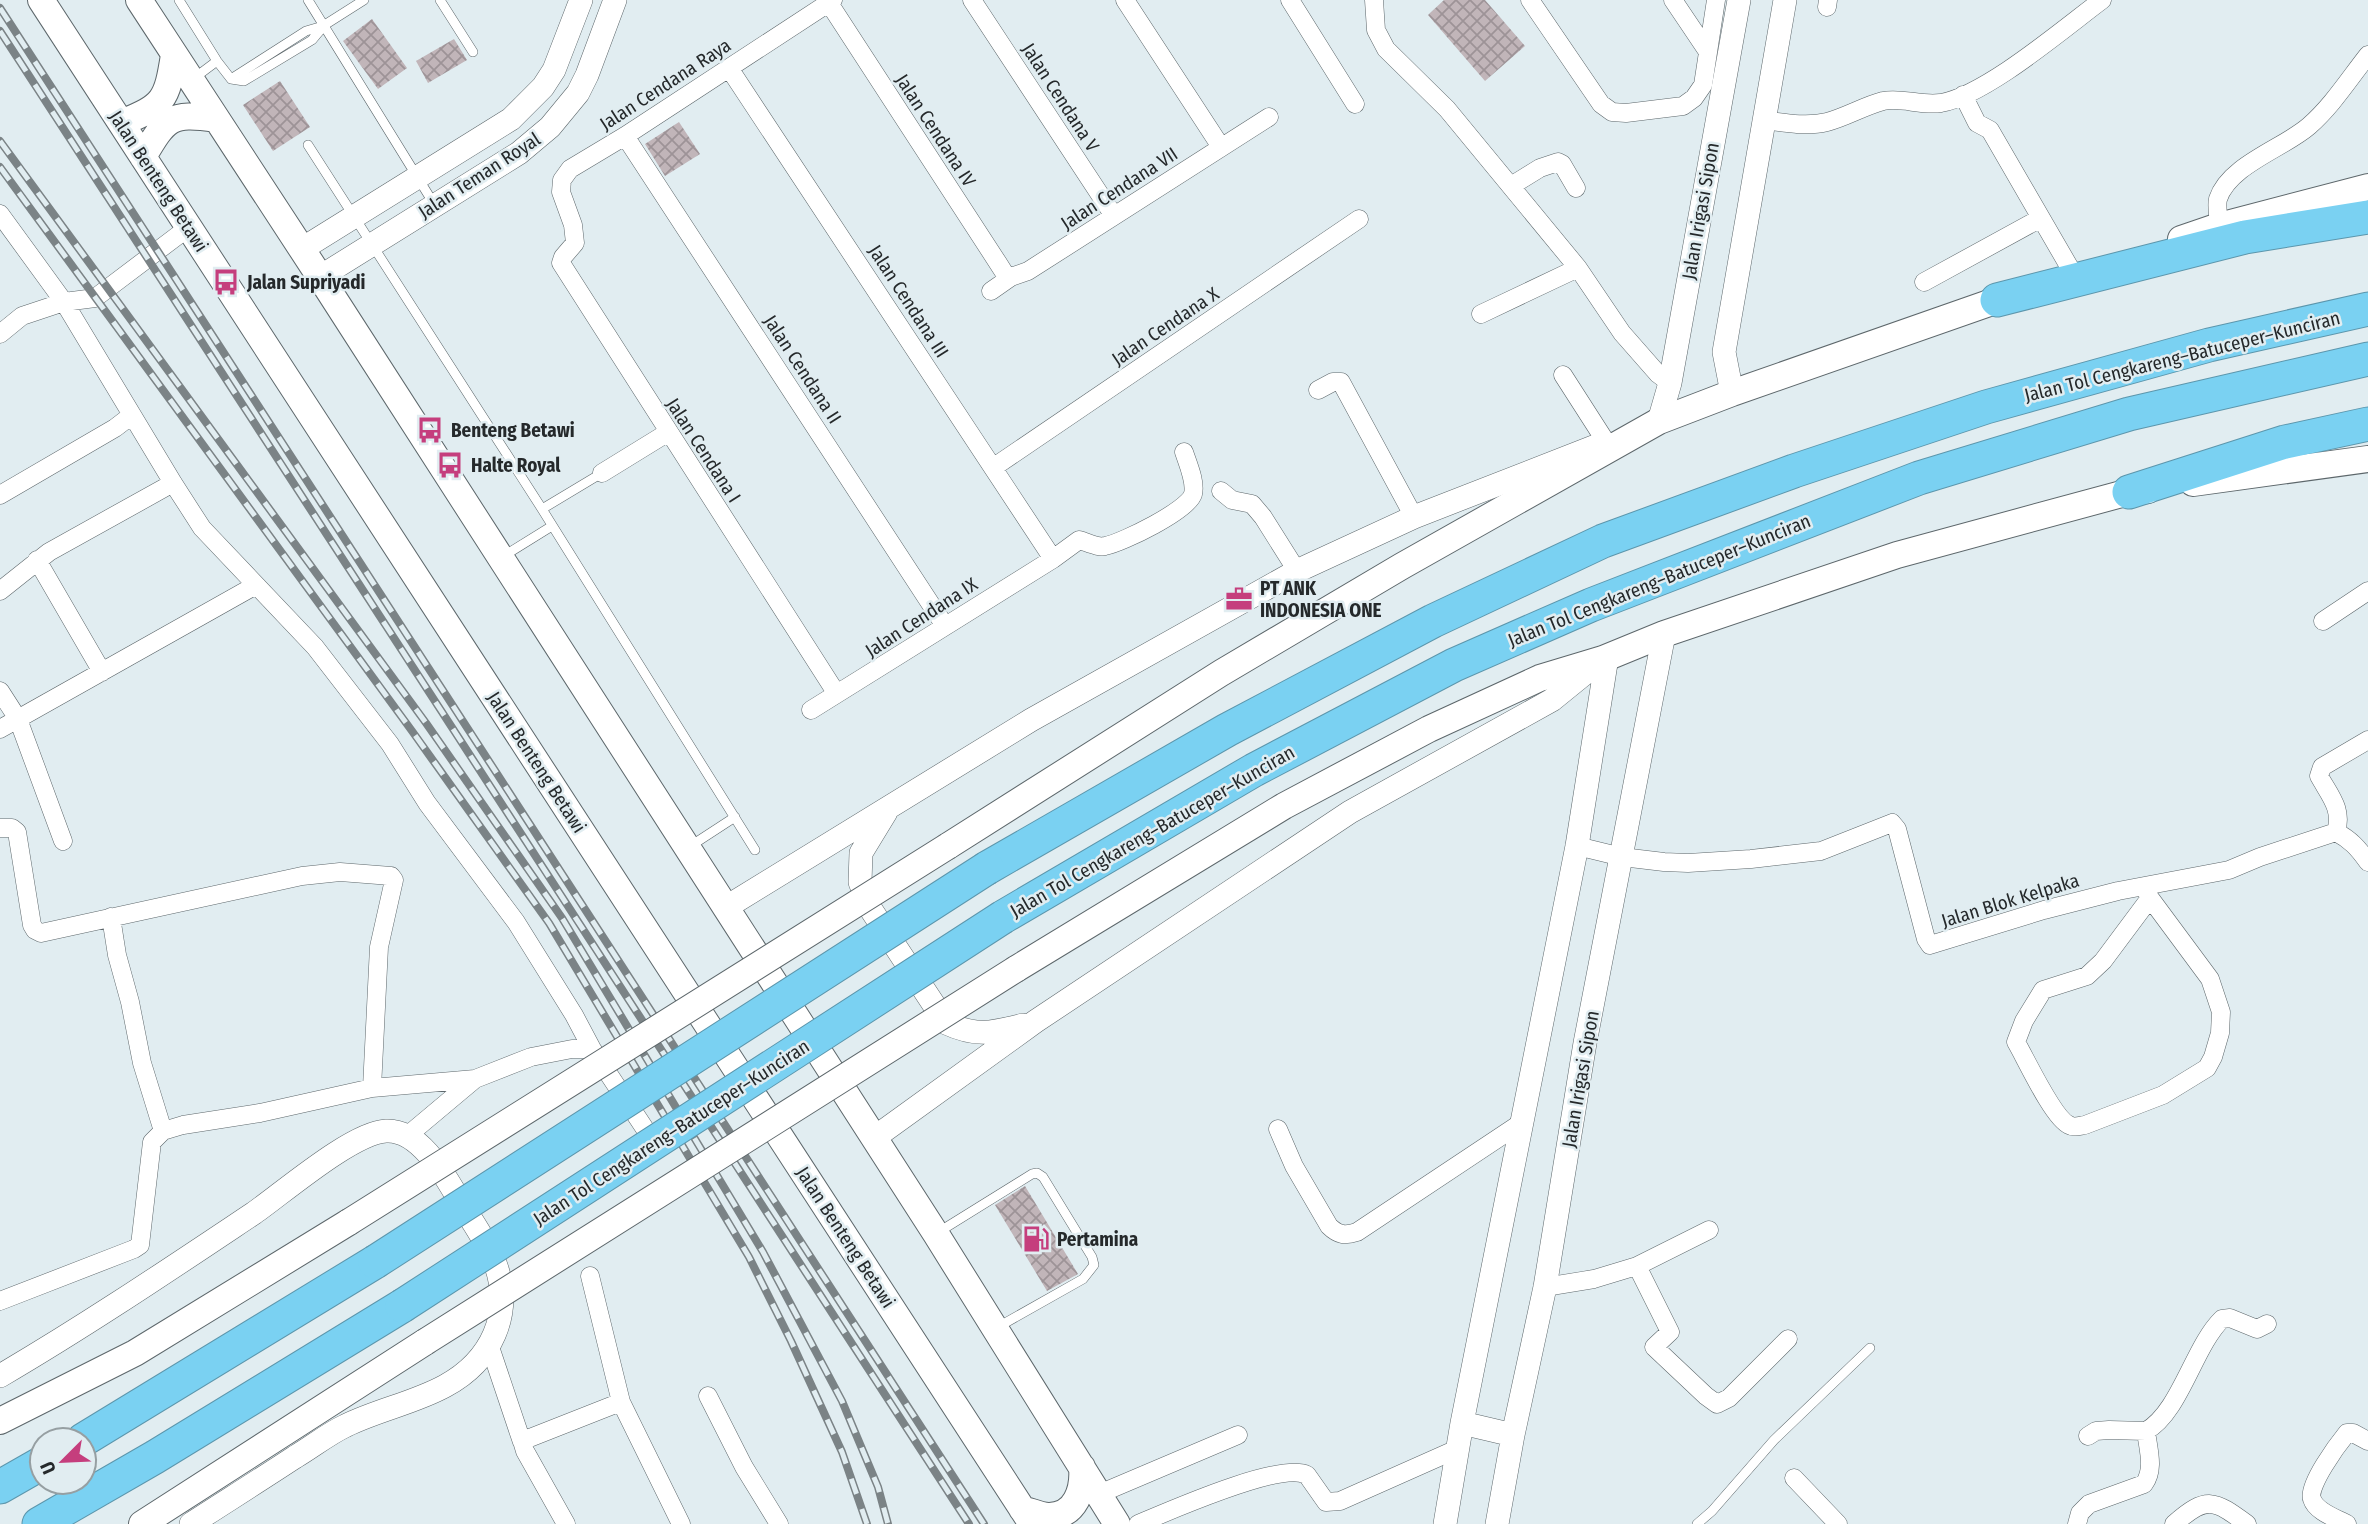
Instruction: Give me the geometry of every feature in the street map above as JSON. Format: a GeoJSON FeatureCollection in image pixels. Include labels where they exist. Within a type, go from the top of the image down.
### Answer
{"type":"FeatureCollection","features":[{"type":"Feature","properties":{"kind":"highway"},"geometry":{"type":"LineString","coordinates":[[1997,300],[2245,237],[2368,218]]}},
{"type":"Feature","properties":{"kind":"highway","name":"Jalan Tol Cengkareng–Batuceper–Kunciran"},"geometry":{"type":"LineString","coordinates":[[98,1431],[375,1262],[986,868],[1227,730],[1433,621],[1603,541],[1794,471],[1986,407],[2209,345],[2368,309]]}},
{"type":"Feature","properties":{"kind":"highway","name":"Jalan Tol Cengkareng–Batuceper–Kunciran"},"geometry":{"type":"LineString","coordinates":[[39,1524],[155,1457],[402,1306],[1003,917],[1254,770],[1454,665],[1591,605],[1919,478],[2129,414],[2368,359]]}},
{"type":"Feature","properties":{"kind":"highway"},"geometry":{"type":"LineString","coordinates":[[2129,492],[2285,442],[2368,424]]}},
{"type":"Feature","properties":{"kind":"highway"},"geometry":{"type":"LineString","coordinates":[[0,1487],[28,1471]]}},
{"type":"Feature","properties":{"kind":"main road","name":"Jalan Benteng Betawi"},"geometry":{"type":"LineString","coordinates":[[41,0],[1027,1516]]}},
{"type":"Feature","properties":{"kind":"main road"},"geometry":{"type":"LineString","coordinates":[[139,0],[936,1234],[1117,1524]]}},
{"type":"Feature","properties":{"kind":"main road"},"geometry":{"type":"LineString","coordinates":[[121,123],[153,109],[163,99],[170,82],[174,55]]}},
{"type":"Feature","properties":{"kind":"main road"},"geometry":{"type":"LineString","coordinates":[[144,157],[162,127],[172,120],[195,115],[216,119]]}},
{"type":"Feature","properties":{"kind":"main road"},"geometry":{"type":"LineString","coordinates":[[0,1420],[135,1353],[349,1222],[1232,666],[1402,566],[1665,419],[1997,300],[2219,226],[2368,187]]}},
{"type":"Feature","properties":{"kind":"main road"},"geometry":{"type":"LineString","coordinates":[[142,1524],[1016,969],[1284,806],[1429,729],[1540,678],[1897,555],[2129,492],[2368,459]]}},
{"type":"Feature","properties":{"kind":"main road"},"geometry":{"type":"LineString","coordinates":[[1027,1516],[1049,1516],[1074,1505],[1083,1481],[1082,1467]]}},
{"type":"Feature","properties":{"kind":"street","name":"Jalan Teman Royal"},"geometry":{"type":"LineString","coordinates":[[302,249],[511,119],[543,87],[554,70],[582,0]]}},
{"type":"Feature","properties":{"kind":"street","name":"Jalan Teman Royal"},"geometry":{"type":"LineString","coordinates":[[320,277],[519,153],[550,127],[578,93],[615,0]]}},
{"type":"Feature","properties":{"kind":"street","name":"Jalan Cendana V"},"geometry":{"type":"LineString","coordinates":[[972,0],[1114,216]]}},
{"type":"Feature","properties":{"kind":"street"},"geometry":{"type":"LineString","coordinates":[[1125,0],[1220,147]]}},
{"type":"Feature","properties":{"kind":"street"},"geometry":{"type":"LineString","coordinates":[[1290,0],[1339,63],[1355,104]]}},
{"type":"Feature","properties":{"kind":"street"},"geometry":{"type":"LineString","coordinates":[[1374,0],[1376,30],[1386,49],[1447,108],[1578,268],[1622,333],[1658,374],[1670,383]]}},
{"type":"Feature","properties":{"kind":"street"},"geometry":{"type":"LineString","coordinates":[[1530,0],[1601,104],[1612,112],[1626,113],[1683,106],[1695,98],[1703,85],[1716,0]]}},
{"type":"Feature","properties":{"kind":"street"},"geometry":{"type":"LineString","coordinates":[[1673,0],[1708,52]]}},
{"type":"Feature","properties":{"kind":"street","name":"Jalan Irigasi Sipon"},"geometry":{"type":"LineString","coordinates":[[1665,419],[1739,0]]}},
{"type":"Feature","properties":{"kind":"street"},"geometry":{"type":"LineString","coordinates":[[1723,396],[1724,352],[1785,0]]}},
{"type":"Feature","properties":{"kind":"street"},"geometry":{"type":"LineString","coordinates":[[1764,120],[1797,124],[1826,122],[1899,98],[1913,103],[1940,103],[1963,95],[1989,82],[2102,0]]}},
{"type":"Feature","properties":{"kind":"street","name":"Jalan Cendana Raya"},"geometry":{"type":"LineString","coordinates":[[573,225],[561,192],[562,180],[570,169],[831,1]]}},
{"type":"Feature","properties":{"kind":"street","name":"Jalan Cendana IV"},"geometry":{"type":"LineString","coordinates":[[831,1],[1005,274],[1011,277]]}},
{"type":"Feature","properties":{"kind":"street"},"geometry":{"type":"LineString","coordinates":[[2219,226],[2217,202],[2224,188],[2256,158],[2284,144],[2308,127],[2327,108],[2368,55]]}},
{"type":"Feature","properties":{"kind":"street","name":"Jalan Cendana III"},"geometry":{"type":"LineString","coordinates":[[729,68],[1053,559]]}},
{"type":"Feature","properties":{"kind":"street"},"geometry":{"type":"LineString","coordinates":[[1963,95],[1978,123],[1990,130],[2074,275]]}},
{"type":"Feature","properties":{"kind":"street","name":"Jalan Cendana VII"},"geometry":{"type":"LineString","coordinates":[[990,291],[1011,277],[1028,271],[1269,117]]}},
{"type":"Feature","properties":{"kind":"street","name":"Jalan Cendana II"},"geometry":{"type":"LineString","coordinates":[[625,136],[945,626]]}},
{"type":"Feature","properties":{"kind":"street"},"geometry":{"type":"LineString","coordinates":[[1511,186],[1540,168],[1558,162],[1562,164],[1576,188]]}},
{"type":"Feature","properties":{"kind":"street"},"geometry":{"type":"LineString","coordinates":[[377,202],[395,229]]}},
{"type":"Feature","properties":{"kind":"street"},"geometry":{"type":"LineString","coordinates":[[0,214],[64,302],[202,528],[315,647],[390,744],[427,803],[516,922],[592,1049],[652,1138]]}},
{"type":"Feature","properties":{"kind":"street"},"geometry":{"type":"LineString","coordinates":[[1924,282],[2041,218]]}},
{"type":"Feature","properties":{"kind":"street","name":"Jalan Cendana X"},"geometry":{"type":"LineString","coordinates":[[993,467],[1359,219]]}},
{"type":"Feature","properties":{"kind":"street","name":"Jalan Cendana I"},"geometry":{"type":"LineString","coordinates":[[573,225],[575,243],[563,257],[561,264],[565,272],[838,693]]}},
{"type":"Feature","properties":{"kind":"street"},"geometry":{"type":"LineString","coordinates":[[0,334],[22,316],[64,302],[95,299],[189,227]]}},
{"type":"Feature","properties":{"kind":"street"},"geometry":{"type":"LineString","coordinates":[[1481,314],[1578,268]]}},
{"type":"Feature","properties":{"kind":"street"},"geometry":{"type":"LineString","coordinates":[[1563,375],[1606,442]]}},
{"type":"Feature","properties":{"kind":"street"},"geometry":{"type":"LineString","coordinates":[[1318,390],[1333,382],[1341,382],[1414,517]]}},
{"type":"Feature","properties":{"kind":"street"},"geometry":{"type":"LineString","coordinates":[[0,495],[115,428],[132,415]]}},
{"type":"Feature","properties":{"kind":"street"},"geometry":{"type":"LineString","coordinates":[[725,908],[1031,720],[1297,571],[1414,517],[1665,419]]}},
{"type":"Feature","properties":{"kind":"street"},"geometry":{"type":"LineString","coordinates":[[602,473],[667,433]]}},
{"type":"Feature","properties":{"kind":"street","name":"Jalan Cendana IX"},"geometry":{"type":"LineString","coordinates":[[811,710],[1053,559],[1079,540],[1103,547],[1175,513],[1191,501],[1195,491],[1184,452]]}},
{"type":"Feature","properties":{"kind":"street"},"geometry":{"type":"LineString","coordinates":[[0,591],[37,560],[173,483]]}},
{"type":"Feature","properties":{"kind":"street"},"geometry":{"type":"LineString","coordinates":[[1221,491],[1232,500],[1252,504],[1297,571]]}},
{"type":"Feature","properties":{"kind":"street"},"geometry":{"type":"LineString","coordinates":[[37,560],[102,672]]}},
{"type":"Feature","properties":{"kind":"street"},"geometry":{"type":"LineString","coordinates":[[0,729],[256,585]]}},
{"type":"Feature","properties":{"kind":"street"},"geometry":{"type":"LineString","coordinates":[[2323,621],[2368,591]]}},
{"type":"Feature","properties":{"kind":"street","name":"Jalan Irigasi Sipon"},"geometry":{"type":"LineString","coordinates":[[1497,1524],[1507,1434],[1545,1287],[1585,1043],[1661,635]]}},
{"type":"Feature","properties":{"kind":"street"},"geometry":{"type":"LineString","coordinates":[[1445,1524],[1457,1449],[1468,1424],[1521,1123],[1579,847],[1607,657]]}},
{"type":"Feature","properties":{"kind":"street"},"geometry":{"type":"LineString","coordinates":[[874,1138],[1036,1021],[1350,812],[1552,700],[1607,657]]}},
{"type":"Feature","properties":{"kind":"street"},"geometry":{"type":"LineString","coordinates":[[0,691],[18,719],[63,841]]}},
{"type":"Feature","properties":{"kind":"street"},"geometry":{"type":"LineString","coordinates":[[2368,740],[2322,767],[2319,776],[2337,808],[2340,819],[2336,832],[2357,846],[2368,862]]}},
{"type":"Feature","properties":{"kind":"street"},"geometry":{"type":"LineString","coordinates":[[887,809],[861,853],[860,881],[870,908],[946,1023],[965,1032],[991,1033],[1036,1021]]}},
{"type":"Feature","properties":{"kind":"street","name":"Jalan Blok Kelpaka"},"geometry":{"type":"LineString","coordinates":[[1579,847],[1620,856],[1688,863],[1821,851],[1892,823],[1897,829],[1926,939],[1930,945],[2044,910],[2118,891],[2147,892],[2229,870],[2336,832]]}},
{"type":"Feature","properties":{"kind":"street"},"geometry":{"type":"LineString","coordinates":[[0,828],[12,828],[17,832],[32,925],[37,933],[302,876],[340,872],[391,876],[394,880],[392,892],[379,947],[372,1088]]}},
{"type":"Feature","properties":{"kind":"street"},"geometry":{"type":"LineString","coordinates":[[2147,892],[2210,979],[2221,1012],[2220,1033],[2213,1057],[2207,1068],[2163,1095],[2085,1125],[2067,1125],[2044,1093],[2017,1042],[2024,1021],[2043,990],[2087,976],[2103,961],[2147,892]]}},
{"type":"Feature","properties":{"kind":"street"},"geometry":{"type":"LineString","coordinates":[[111,917],[142,1063],[163,1131]]}},
{"type":"Feature","properties":{"kind":"street"},"geometry":{"type":"LineString","coordinates":[[0,1301],[140,1245],[152,1142],[163,1131],[372,1088],[475,1079],[531,1057],[572,1049],[592,1049]]}},
{"type":"Feature","properties":{"kind":"street"},"geometry":{"type":"LineString","coordinates":[[407,1136],[475,1079]]}},
{"type":"Feature","properties":{"kind":"street"},"geometry":{"type":"LineString","coordinates":[[1278,1129],[1294,1166],[1329,1227],[1337,1234],[1347,1235],[1357,1232],[1521,1123]]}},
{"type":"Feature","properties":{"kind":"street"},"geometry":{"type":"LineString","coordinates":[[0,1376],[89,1323],[258,1210],[342,1150],[387,1131],[407,1136],[425,1150],[440,1168],[495,1263],[502,1293],[501,1314],[496,1332],[474,1367],[445,1386],[345,1426],[191,1524]]}},
{"type":"Feature","properties":{"kind":"street"},"geometry":{"type":"LineString","coordinates":[[1545,1287],[1594,1279],[1636,1266],[1709,1230]]}},
{"type":"Feature","properties":{"kind":"street"},"geometry":{"type":"LineString","coordinates":[[1636,1266],[1670,1330],[1668,1336],[1654,1346],[1717,1404],[1729,1398],[1788,1339]]}},
{"type":"Feature","properties":{"kind":"street"},"geometry":{"type":"LineString","coordinates":[[590,1276],[621,1402],[681,1524]]}},
{"type":"Feature","properties":{"kind":"street"},"geometry":{"type":"LineString","coordinates":[[2088,1436],[2096,1431],[2146,1431],[2152,1428],[2168,1408],[2219,1321],[2227,1317],[2256,1329],[2267,1324]]}},
{"type":"Feature","properties":{"kind":"street"},"geometry":{"type":"LineString","coordinates":[[489,1344],[522,1442],[566,1524]]}},
{"type":"Feature","properties":{"kind":"street"},"geometry":{"type":"LineString","coordinates":[[708,1396],[744,1468],[779,1524]]}},
{"type":"Feature","properties":{"kind":"street"},"geometry":{"type":"LineString","coordinates":[[522,1442],[621,1402]]}},
{"type":"Feature","properties":{"kind":"street"},"geometry":{"type":"LineString","coordinates":[[1468,1424],[1507,1434]]}},
{"type":"Feature","properties":{"kind":"street"},"geometry":{"type":"LineString","coordinates":[[2077,1524],[2080,1513],[2089,1504],[2144,1484],[2151,1466],[2146,1431]]}},
{"type":"Feature","properties":{"kind":"street"},"geometry":{"type":"LineString","coordinates":[[2347,1524],[2319,1509],[2311,1499],[2311,1487],[2347,1433],[2353,1433],[2368,1441]]}},
{"type":"Feature","properties":{"kind":"street"},"geometry":{"type":"LineString","coordinates":[[1099,1494],[1238,1436]]}},
{"type":"Feature","properties":{"kind":"street"},"geometry":{"type":"LineString","coordinates":[[1138,1524],[1235,1484],[1296,1472],[1307,1475],[1326,1502],[1340,1501],[1457,1449]]}},
{"type":"Feature","properties":{"kind":"street"},"geometry":{"type":"LineString","coordinates":[[1794,1478],[1838,1524]]}},
{"type":"Feature","properties":{"kind":"street"},"geometry":{"type":"LineString","coordinates":[[2174,1524],[2196,1507],[2208,1503],[2223,1507],[2247,1524]]}},
{"type":"Feature","properties":{"kind":"lane"},"geometry":{"type":"LineString","coordinates":[[309,0],[435,205]]}},
{"type":"Feature","properties":{"kind":"lane"},"geometry":{"type":"LineString","coordinates":[[183,1],[217,61],[231,79],[306,31],[323,26],[364,0]]}},
{"type":"Feature","properties":{"kind":"lane"},"geometry":{"type":"LineString","coordinates":[[440,0],[473,52]]}},
{"type":"Feature","properties":{"kind":"lane"},"geometry":{"type":"LineString","coordinates":[[192,80],[217,61]]}},
{"type":"Feature","properties":{"kind":"lane"},"geometry":{"type":"LineString","coordinates":[[308,145],[542,509],[755,850]]}},
{"type":"Feature","properties":{"kind":"lane"},"geometry":{"type":"LineString","coordinates":[[542,509],[602,473]]}},
{"type":"Feature","properties":{"kind":"lane"},"geometry":{"type":"LineString","coordinates":[[500,558],[552,526]]}},
{"type":"Feature","properties":{"kind":"lane"},"geometry":{"type":"LineString","coordinates":[[687,848],[735,817]]}},
{"type":"Feature","properties":{"kind":"lane"},"geometry":{"type":"LineString","coordinates":[[936,1234],[1032,1174],[1037,1172],[1043,1177],[1092,1257],[1094,1265],[1083,1279],[996,1328]]}},
{"type":"Feature","properties":{"kind":"lane"},"geometry":{"type":"LineString","coordinates":[[1697,1524],[1712,1511],[1774,1440],[1870,1348]]}},
{"type":"Feature","properties":{"kind":"building"},"geometry":{"type":"Polygon","coordinates":[[[1444,0],[1485,0],[1525,46],[1485,81],[1428,15],[1444,0]]]}},
{"type":"Feature","properties":{"kind":"building"},"geometry":{"type":"Polygon","coordinates":[[[372,19],[407,68],[378,89],[343,41],[372,19]]]}},
{"type":"Feature","properties":{"kind":"building"},"geometry":{"type":"Polygon","coordinates":[[[454,39],[467,60],[428,83],[416,61],[454,39]]]}},
{"type":"Feature","properties":{"kind":"building"},"geometry":{"type":"Polygon","coordinates":[[[280,81],[310,127],[273,151],[243,105],[280,81]]]}},
{"type":"Feature","properties":{"kind":"building"},"geometry":{"type":"Polygon","coordinates":[[[679,122],[700,154],[665,176],[645,144],[679,122]]]}},
{"type":"Feature","properties":{"kind":"building","name":"Pertamina"},"geometry":{"type":"Polygon","coordinates":[[[1025,1186],[1078,1274],[1047,1291],[995,1205],[1025,1186]]]}},
{"type":"Feature","properties":{"kind":"railway"},"geometry":{"type":"LineString","coordinates":[[0,8],[984,1524]]}},
{"type":"Feature","properties":{"kind":"railway"},"geometry":{"type":"LineString","coordinates":[[0,31],[969,1524]]}},
{"type":"Feature","properties":{"kind":"railway"},"geometry":{"type":"LineString","coordinates":[[0,141],[426,723],[562,918],[763,1252],[842,1401],[878,1487],[888,1524]]}},
{"type":"Feature","properties":{"kind":"railway"},"geometry":{"type":"LineString","coordinates":[[0,167],[549,923],[749,1257],[842,1452],[867,1524]]}},
{"type":"Feature","properties":{"kind":"place","name":"Jalan Supriyadi"},"geometry":{"type":"Point","coordinates":[226,282]}},
{"type":"Feature","properties":{"kind":"place","name":"Benteng Betawi"},"geometry":{"type":"Point","coordinates":[430,430]}},
{"type":"Feature","properties":{"kind":"place","name":"Halte Royal"},"geometry":{"type":"Point","coordinates":[450,465]}},
{"type":"Feature","properties":{"kind":"place","name":"PT ANK INDONESIA ONE"},"geometry":{"type":"Point","coordinates":[1239,599]}},
{"type":"Feature","properties":{"kind":"place","name":"Pertamina"},"geometry":{"type":"Point","coordinates":[1036,1239]}}]}
